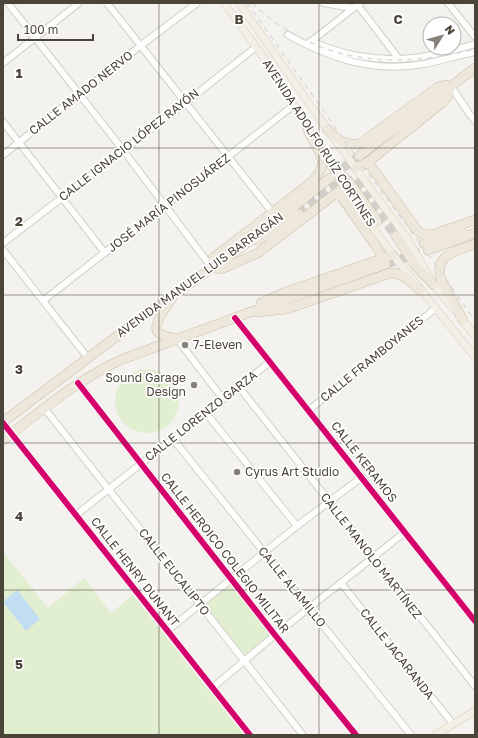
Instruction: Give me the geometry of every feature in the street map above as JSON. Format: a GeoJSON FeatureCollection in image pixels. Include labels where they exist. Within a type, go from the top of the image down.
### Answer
{"type":"FeatureCollection","features":[{"type":"Feature","properties":{"kind":"highway"},"geometry":{"type":"LineString","coordinates":[[360,156],[475,67]]}},
{"type":"Feature","properties":{"kind":"highway"},"geometry":{"type":"LineString","coordinates":[[327,129],[334,137],[344,143],[361,143],[438,86],[443,85],[450,87]]}},
{"type":"Feature","properties":{"kind":"highway"},"geometry":{"type":"LineString","coordinates":[[356,168],[368,162],[444,102],[448,96],[450,87]]}},
{"type":"Feature","properties":{"kind":"highway"},"geometry":{"type":"LineString","coordinates":[[307,127],[322,160],[322,168],[315,179],[212,258],[212,267],[220,269],[224,268],[258,253],[341,190],[374,242],[384,261]]}},
{"type":"Feature","properties":{"kind":"highway"},"geometry":{"type":"LineString","coordinates":[[368,162],[417,230],[423,235],[434,234],[475,220]]}},
{"type":"Feature","properties":{"kind":"highway"},"geometry":{"type":"LineString","coordinates":[[332,166],[350,183],[377,221]]}},
{"type":"Feature","properties":{"kind":"highway","name":"AVENIDA MANUEL LUIS BARRAGÁN"},"geometry":{"type":"LineString","coordinates":[[3,423],[175,293],[250,241],[330,178]]}},
{"type":"Feature","properties":{"kind":"highway"},"geometry":{"type":"LineString","coordinates":[[250,241],[270,234],[299,214]]}},
{"type":"Feature","properties":{"kind":"highway"},"geometry":{"type":"LineString","coordinates":[[426,247],[457,234],[472,234]]}},
{"type":"Feature","properties":{"kind":"highway"},"geometry":{"type":"LineString","coordinates":[[396,236],[415,265],[434,285]]}},
{"type":"Feature","properties":{"kind":"highway"},"geometry":{"type":"LineString","coordinates":[[463,320],[442,282],[439,268],[443,259],[451,252],[475,244]]}},
{"type":"Feature","properties":{"kind":"highway"},"geometry":{"type":"LineString","coordinates":[[3,440],[78,383],[117,362],[248,313],[264,301],[283,293],[384,261],[393,255]]}},
{"type":"Feature","properties":{"kind":"highway"},"geometry":{"type":"LineString","coordinates":[[248,313],[267,312],[287,308],[394,273],[401,275],[420,290]]}},
{"type":"Feature","properties":{"kind":"highway"},"geometry":{"type":"LineString","coordinates":[[175,293],[157,322],[156,328],[158,333],[161,335],[177,339]]}},
{"type":"Feature","properties":{"kind":"main road","name":"AVENIDA ADOLFO RUÍZ CORTINES"},"geometry":{"type":"LineString","coordinates":[[224,3],[270,66],[332,166],[341,190],[475,357]]}},
{"type":"Feature","properties":{"kind":"main road","name":"AVENIDA ADOLFO RUÍZ CORTINES"},"geometry":{"type":"LineString","coordinates":[[239,3],[327,129],[407,238],[434,285],[475,336]]}},
{"type":"Feature","properties":{"kind":"main road"},"geometry":{"type":"LineString","coordinates":[[435,735],[475,711]]}},
{"type":"Feature","properties":{"kind":"street"},"geometry":{"type":"LineString","coordinates":[[8,3],[80,94],[212,267]]}},
{"type":"Feature","properties":{"kind":"street"},"geometry":{"type":"LineString","coordinates":[[3,63],[79,3]]}},
{"type":"Feature","properties":{"kind":"street"},"geometry":{"type":"LineString","coordinates":[[107,3],[272,212]]}},
{"type":"Feature","properties":{"kind":"street","name":"CALLE AMADO NERVO"},"geometry":{"type":"LineString","coordinates":[[3,154],[197,3]]}},
{"type":"Feature","properties":{"kind":"street"},"geometry":{"type":"LineString","coordinates":[[323,3],[357,5],[399,59]]}},
{"type":"Feature","properties":{"kind":"street"},"geometry":{"type":"LineString","coordinates":[[448,3],[473,30],[475,37]]}},
{"type":"Feature","properties":{"kind":"street"},"geometry":{"type":"LineString","coordinates":[[308,43],[357,5]]}},
{"type":"Feature","properties":{"kind":"street"},"geometry":{"type":"LineString","coordinates":[[288,35],[308,43],[358,56],[399,59],[412,59],[433,55],[475,44]]}},
{"type":"Feature","properties":{"kind":"street"},"geometry":{"type":"LineString","coordinates":[[308,43],[325,53],[348,61],[389,67],[424,64],[475,52]]}},
{"type":"Feature","properties":{"kind":"street","name":"CALLE IGNACIO LÓPEZ RAYÓN"},"geometry":{"type":"LineString","coordinates":[[3,243],[256,47]]}},
{"type":"Feature","properties":{"kind":"street"},"geometry":{"type":"LineString","coordinates":[[450,87],[475,121]]}},
{"type":"Feature","properties":{"kind":"street","name":"JOSÉ MARÍA PINOSUÁREZ"},"geometry":{"type":"LineString","coordinates":[[44,300],[294,105]]}},
{"type":"Feature","properties":{"kind":"street"},"geometry":{"type":"LineString","coordinates":[[3,122],[105,253]]}},
{"type":"Feature","properties":{"kind":"street"},"geometry":{"type":"LineString","coordinates":[[3,250],[44,300],[88,358]]}},
{"type":"Feature","properties":{"kind":"street","name":"CALLE FRAMBOYANES"},"geometry":{"type":"LineString","coordinates":[[309,410],[436,308]]}},
{"type":"Feature","properties":{"kind":"street","name":"CALLE KERAMOS"},"geometry":{"type":"LineString","coordinates":[[235,318],[475,620]]}},
{"type":"Feature","properties":{"kind":"street"},"geometry":{"type":"LineString","coordinates":[[177,339],[223,399]]}},
{"type":"Feature","properties":{"kind":"street","name":"CALLE LORENZO GARZA"},"geometry":{"type":"LineString","coordinates":[[76,515],[270,362]]}},
{"type":"Feature","properties":{"kind":"street","name":"CALLE HEROICO COLEGIO MILITAR"},"geometry":{"type":"LineString","coordinates":[[78,383],[274,635],[356,735]]}},
{"type":"Feature","properties":{"kind":"street","name":"CALLE MANOLO MARTÍNEZ"},"geometry":{"type":"LineString","coordinates":[[239,387],[475,686]]}},
{"type":"Feature","properties":{"kind":"street","name":"CALLE EUCALIPTO"},"geometry":{"type":"LineString","coordinates":[[45,409],[303,735]]}},
{"type":"Feature","properties":{"kind":"street"},"geometry":{"type":"LineString","coordinates":[[206,413],[297,526]]}},
{"type":"Feature","properties":{"kind":"street","name":"CALLE HENRY DUNANT"},"geometry":{"type":"LineString","coordinates":[[3,423],[250,735]]}},
{"type":"Feature","properties":{"kind":"street","name":"CALLE ALAMILLO"},"geometry":{"type":"LineString","coordinates":[[173,438],[411,735]]}},
{"type":"Feature","properties":{"kind":"street"},"geometry":{"type":"LineString","coordinates":[[167,630],[297,526],[362,477]]}},
{"type":"Feature","properties":{"kind":"street"},"geometry":{"type":"LineString","coordinates":[[212,688],[274,635],[405,532]]}},
{"type":"Feature","properties":{"kind":"street","name":"CALLE JACARANDA"},"geometry":{"type":"LineString","coordinates":[[341,583],[453,724]]}},
{"type":"Feature","properties":{"kind":"green space"},"geometry":{"type":"Polygon","coordinates":[[[147,369],[159,371],[170,378],[177,389],[179,401],[177,413],[170,424],[159,431],[147,433],[135,431],[124,424],[117,413],[115,401],[117,389],[124,378],[135,371],[147,369]]]}},
{"type":"Feature","properties":{"kind":"green space"},"geometry":{"type":"Polygon","coordinates":[[[3,552],[48,608],[84,578],[111,613],[133,595],[244,735],[3,735],[3,552]]]}},
{"type":"Feature","properties":{"kind":"green space"},"geometry":{"type":"Polygon","coordinates":[[[231,582],[271,634],[243,657],[202,605],[231,582]]]}},
{"type":"Feature","properties":{"kind":"water"},"geometry":{"type":"Polygon","coordinates":[[[17,590],[40,619],[26,631],[3,602],[17,590]]]}},
{"type":"Feature","properties":{"kind":"tunnel"},"geometry":{"type":"LineString","coordinates":[[332,176],[359,156]]}},
{"type":"Feature","properties":{"kind":"tunnel"},"geometry":{"type":"LineString","coordinates":[[299,214],[323,194],[343,181],[351,180],[357,183],[396,236]]}},
{"type":"Feature","properties":{"kind":"tunnel"},"geometry":{"type":"LineString","coordinates":[[386,264],[428,250]]}},
{"type":"Feature","properties":{"kind":"railway"},"geometry":{"type":"LineString","coordinates":[[247,3],[475,321]]}},
{"type":"Feature","properties":{"kind":"railway"},"geometry":{"type":"LineString","coordinates":[[252,3],[277,23],[303,39],[329,50],[357,57],[385,60],[414,59],[444,56],[475,49]]}},
{"type":"Feature","properties":{"kind":"cycle path"},"geometry":{"type":"LineString","coordinates":[[235,318],[475,621]]}},
{"type":"Feature","properties":{"kind":"cycle path"},"geometry":{"type":"LineString","coordinates":[[78,383],[275,635],[356,735]]}},
{"type":"Feature","properties":{"kind":"cycle path"},"geometry":{"type":"LineString","coordinates":[[3,423],[250,735]]}},
{"type":"Feature","properties":{"kind":"place","name":"7-Eleven"},"geometry":{"type":"Point","coordinates":[185,345]}},
{"type":"Feature","properties":{"kind":"place","name":"Sound Garage Design"},"geometry":{"type":"Point","coordinates":[194,385]}},
{"type":"Feature","properties":{"kind":"place","name":"Cyrus Art Studio"},"geometry":{"type":"Point","coordinates":[237,472]}}]}
